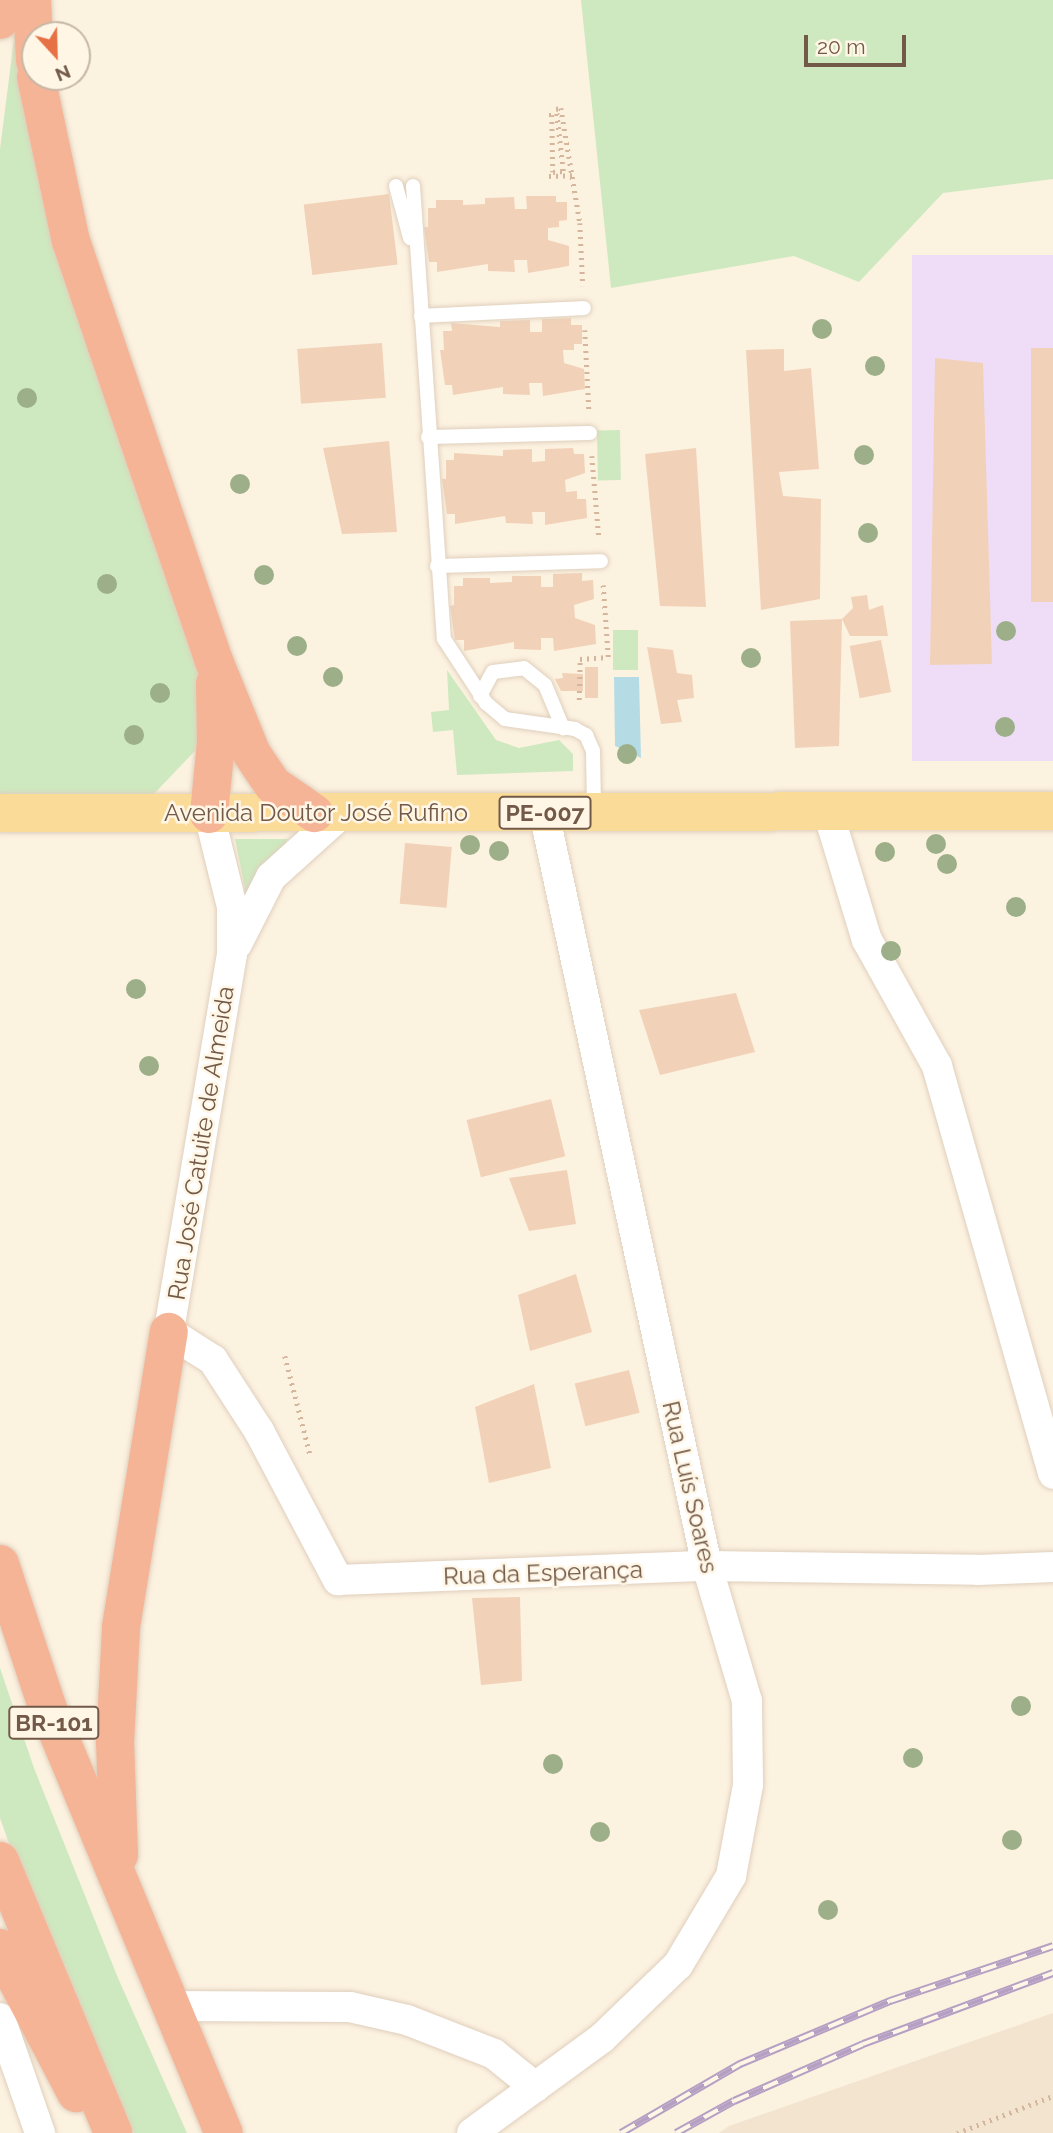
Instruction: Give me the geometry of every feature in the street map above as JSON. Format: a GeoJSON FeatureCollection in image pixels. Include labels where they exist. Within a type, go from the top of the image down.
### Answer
{"type":"FeatureCollection","features":[{"type":"Feature","properties":{"kind":"highway"},"geometry":{"type":"LineString","coordinates":[[0,20],[4,0]]}},
{"type":"Feature","properties":{"kind":"highway"},"geometry":{"type":"LineString","coordinates":[[32,0],[33,21]]}},
{"type":"Feature","properties":{"kind":"highway"},"geometry":{"type":"LineString","coordinates":[[39,91],[71,241],[215,661],[252,754],[272,785],[328,813]]}},
{"type":"Feature","properties":{"kind":"highway"},"geometry":{"type":"LineString","coordinates":[[209,814],[216,742],[215,661]]}},
{"type":"Feature","properties":{"kind":"highway"},"geometry":{"type":"LineString","coordinates":[[120,1878],[115,1743],[121,1626],[169,1332]]}},
{"type":"Feature","properties":{"kind":"highway","name":"BR-101"},"geometry":{"type":"LineString","coordinates":[[0,1564],[48,1709],[224,2133]]}},
{"type":"Feature","properties":{"kind":"highway"},"geometry":{"type":"LineString","coordinates":[[0,1861],[113,2133]]}},
{"type":"Feature","properties":{"kind":"highway"},"geometry":{"type":"LineString","coordinates":[[0,1948],[64,2076],[113,2133]]}},
{"type":"Feature","properties":{"kind":"main road","name":"Avenida Doutor José Rufino"},"geometry":{"type":"LineString","coordinates":[[10,813],[1053,811]]}},
{"type":"Feature","properties":{"kind":"street"},"geometry":{"type":"LineString","coordinates":[[828,812],[867,940],[937,1066],[1053,1474]]}},
{"type":"Feature","properties":{"kind":"street","name":"Rua José Catuite de Almeida"},"geometry":{"type":"LineString","coordinates":[[232,954],[271,877],[328,813]]}},
{"type":"Feature","properties":{"kind":"street","name":"Rua Luís Soares"},"geometry":{"type":"LineString","coordinates":[[472,2133],[601,2039],[678,1965],[731,1876],[748,1785],[747,1701],[707,1566],[544,813]]}},
{"type":"Feature","properties":{"kind":"street","name":"Rua José Catuite de Almeida"},"geometry":{"type":"LineString","coordinates":[[169,1332],[232,954],[232,907],[209,814]]}},
{"type":"Feature","properties":{"kind":"street","name":"Rua da Esperança"},"geometry":{"type":"LineString","coordinates":[[169,1332],[213,1360],[259,1431],[338,1580],[707,1566],[978,1570],[1053,1566]]}},
{"type":"Feature","properties":{"kind":"street"},"geometry":{"type":"LineString","coordinates":[[172,2006],[350,2007],[407,2020],[494,2054],[535,2087]]}},
{"type":"Feature","properties":{"kind":"street"},"geometry":{"type":"LineString","coordinates":[[0,2018],[40,2133]]}},
{"type":"Feature","properties":{"kind":"lane"},"geometry":{"type":"LineString","coordinates":[[396,186],[418,270]]}},
{"type":"Feature","properties":{"kind":"lane"},"geometry":{"type":"LineString","coordinates":[[413,186],[428,437],[444,639],[480,696],[505,719],[578,730],[593,751],[594,812]]}},
{"type":"Feature","properties":{"kind":"lane"},"geometry":{"type":"LineString","coordinates":[[421,316],[584,308]]}},
{"type":"Feature","properties":{"kind":"lane"},"geometry":{"type":"LineString","coordinates":[[428,437],[590,433]]}},
{"type":"Feature","properties":{"kind":"lane"},"geometry":{"type":"LineString","coordinates":[[437,566],[601,561]]}},
{"type":"Feature","properties":{"kind":"lane"},"geometry":{"type":"LineString","coordinates":[[480,696],[493,672],[524,668],[545,685],[563,728]]}},
{"type":"Feature","properties":{"kind":"path"},"geometry":{"type":"LineString","coordinates":[[549,115],[552,115],[553,172],[563,171],[556,109],[561,108],[572,175],[608,657],[580,659],[578,730]]}},
{"type":"Feature","properties":{"kind":"path"},"geometry":{"type":"LineString","coordinates":[[550,176],[572,175]]}},
{"type":"Feature","properties":{"kind":"path"},"geometry":{"type":"LineString","coordinates":[[957,2133],[1053,2096]]}},
{"type":"Feature","properties":{"kind":"shaded area"},"geometry":{"type":"Polygon","coordinates":[[[912,255],[1053,255],[1053,761],[912,761],[912,255]]]}},
{"type":"Feature","properties":{"kind":"shaded area"},"geometry":{"type":"Polygon","coordinates":[[[1053,2013],[1053,2133],[719,2133],[729,2126],[1053,2013]]]}},
{"type":"Feature","properties":{"kind":"green space"},"geometry":{"type":"Polygon","coordinates":[[[581,0],[1053,0],[1053,179],[943,193],[859,282],[794,256],[611,288],[581,0]]]}},
{"type":"Feature","properties":{"kind":"green space"},"geometry":{"type":"Polygon","coordinates":[[[18,8],[22,21],[21,91],[41,91],[196,644],[212,733],[152,796],[0,800],[0,149],[18,8]]]}},
{"type":"Feature","properties":{"kind":"green space"},"geometry":{"type":"Polygon","coordinates":[[[597,430],[620,430],[621,480],[598,480],[597,430]]]}},
{"type":"Feature","properties":{"kind":"green space"},"geometry":{"type":"Polygon","coordinates":[[[613,630],[638,630],[638,670],[613,670],[613,630]]]}},
{"type":"Feature","properties":{"kind":"green space"},"geometry":{"type":"Polygon","coordinates":[[[447,670],[496,740],[519,748],[559,740],[573,754],[573,771],[457,775],[453,730],[433,732],[431,712],[449,710],[447,670]]]}},
{"type":"Feature","properties":{"kind":"green space"},"geometry":{"type":"Polygon","coordinates":[[[235,839],[288,839],[247,899],[235,839]]]}},
{"type":"Feature","properties":{"kind":"green space"},"geometry":{"type":"Polygon","coordinates":[[[0,1668],[34,1768],[118,1978],[187,2133],[134,2133],[79,2017],[16,1863],[0,1818],[0,1668]]]}},
{"type":"Feature","properties":{"kind":"water"},"geometry":{"type":"Polygon","coordinates":[[[614,677],[639,677],[641,758],[615,746],[614,677]]]}},
{"type":"Feature","properties":{"kind":"building"},"geometry":{"type":"Polygon","coordinates":[[[389,194],[398,264],[312,275],[304,204],[389,194]]]}},
{"type":"Feature","properties":{"kind":"building"},"geometry":{"type":"Polygon","coordinates":[[[526,196],[556,196],[556,202],[567,202],[567,220],[559,221],[559,227],[548,228],[548,240],[569,246],[569,266],[528,273],[527,260],[514,260],[515,272],[488,271],[488,264],[437,272],[437,262],[429,262],[424,227],[428,227],[428,208],[436,208],[436,200],[463,200],[463,205],[485,204],[485,198],[514,197],[515,209],[527,209],[526,196]]]}},
{"type":"Feature","properties":{"kind":"building"},"geometry":{"type":"Polygon","coordinates":[[[571,318],[571,325],[582,325],[582,344],[574,344],[574,350],[563,350],[564,363],[584,369],[585,389],[543,396],[542,383],[529,383],[530,395],[503,394],[503,387],[453,395],[452,385],[445,385],[440,350],[444,350],[443,331],[452,331],[451,323],[500,327],[500,321],[530,320],[530,332],[542,332],[542,319],[571,318]]]}},
{"type":"Feature","properties":{"kind":"building"},"geometry":{"type":"Polygon","coordinates":[[[382,343],[386,398],[301,404],[297,349],[382,343]]]}},
{"type":"Feature","properties":{"kind":"building"},"geometry":{"type":"Polygon","coordinates":[[[1031,348],[1053,348],[1053,602],[1031,602],[1031,348]]]}},
{"type":"Feature","properties":{"kind":"building"},"geometry":{"type":"Polygon","coordinates":[[[784,349],[784,371],[811,368],[819,469],[779,472],[783,496],[821,499],[820,599],[761,610],[746,350],[784,349]]]}},
{"type":"Feature","properties":{"kind":"building"},"geometry":{"type":"Polygon","coordinates":[[[935,358],[983,363],[992,664],[930,665],[935,358]]]}},
{"type":"Feature","properties":{"kind":"building"},"geometry":{"type":"Polygon","coordinates":[[[389,441],[397,532],[342,534],[323,448],[389,441]]]}},
{"type":"Feature","properties":{"kind":"building"},"geometry":{"type":"Polygon","coordinates":[[[573,448],[574,454],[584,454],[585,473],[565,480],[566,492],[577,491],[577,499],[586,499],[587,518],[545,525],[545,512],[532,512],[533,524],[506,523],[505,516],[455,524],[455,514],[447,514],[442,479],[446,479],[446,460],[454,460],[454,453],[503,456],[503,450],[532,449],[532,462],[545,461],[545,449],[573,448]]]}},
{"type":"Feature","properties":{"kind":"building"},"geometry":{"type":"Polygon","coordinates":[[[696,448],[706,607],[660,606],[645,454],[696,448]]]}},
{"type":"Feature","properties":{"kind":"building"},"geometry":{"type":"Polygon","coordinates":[[[582,573],[582,581],[593,580],[594,599],[574,605],[575,618],[595,625],[596,644],[554,651],[553,638],[541,638],[541,650],[514,649],[514,642],[464,651],[464,640],[455,640],[450,606],[454,605],[454,586],[463,586],[463,578],[490,578],[490,583],[512,582],[512,576],[541,576],[541,587],[553,587],[553,574],[582,573]]]}},
{"type":"Feature","properties":{"kind":"building"},"geometry":{"type":"Polygon","coordinates":[[[867,595],[869,610],[883,605],[888,636],[850,636],[842,619],[853,608],[851,597],[867,595]]]}},
{"type":"Feature","properties":{"kind":"building"},"geometry":{"type":"Polygon","coordinates":[[[842,619],[839,746],[795,748],[790,621],[842,619]]]}},
{"type":"Feature","properties":{"kind":"building"},"geometry":{"type":"Polygon","coordinates":[[[881,640],[891,692],[860,698],[850,646],[881,640]]]}},
{"type":"Feature","properties":{"kind":"building"},"geometry":{"type":"Polygon","coordinates":[[[647,647],[673,650],[677,673],[692,675],[694,698],[677,700],[682,722],[661,724],[647,647]]]}},
{"type":"Feature","properties":{"kind":"building"},"geometry":{"type":"Polygon","coordinates":[[[585,667],[598,667],[598,698],[585,698],[585,667]]]}},
{"type":"Feature","properties":{"kind":"building"},"geometry":{"type":"Polygon","coordinates":[[[562,673],[583,674],[583,691],[561,691],[555,679],[563,678],[562,673]]]}},
{"type":"Feature","properties":{"kind":"building"},"geometry":{"type":"Polygon","coordinates":[[[405,843],[452,847],[447,908],[400,904],[405,843]]]}},
{"type":"Feature","properties":{"kind":"building"},"geometry":{"type":"Polygon","coordinates":[[[736,993],[755,1052],[660,1075],[639,1010],[736,993]]]}},
{"type":"Feature","properties":{"kind":"building"},"geometry":{"type":"Polygon","coordinates":[[[551,1099],[565,1156],[481,1177],[467,1120],[551,1099]]]}},
{"type":"Feature","properties":{"kind":"building"},"geometry":{"type":"Polygon","coordinates":[[[567,1170],[576,1224],[529,1231],[509,1178],[567,1170]]]}},
{"type":"Feature","properties":{"kind":"building"},"geometry":{"type":"Polygon","coordinates":[[[576,1274],[592,1332],[530,1351],[518,1295],[576,1274]]]}},
{"type":"Feature","properties":{"kind":"building"},"geometry":{"type":"Polygon","coordinates":[[[629,1370],[640,1413],[585,1426],[575,1384],[629,1370]]]}},
{"type":"Feature","properties":{"kind":"building"},"geometry":{"type":"Polygon","coordinates":[[[534,1384],[551,1468],[489,1483],[475,1407],[534,1384]]]}},
{"type":"Feature","properties":{"kind":"building"},"geometry":{"type":"Polygon","coordinates":[[[520,1597],[522,1681],[481,1685],[472,1598],[520,1597]]]}},
{"type":"Feature","properties":{"kind":"railway"},"geometry":{"type":"LineString","coordinates":[[621,2133],[740,2064],[890,2001],[1053,1946]]}},
{"type":"Feature","properties":{"kind":"railway"},"geometry":{"type":"LineString","coordinates":[[676,2133],[734,2101],[863,2044],[1053,1973]]}}]}
